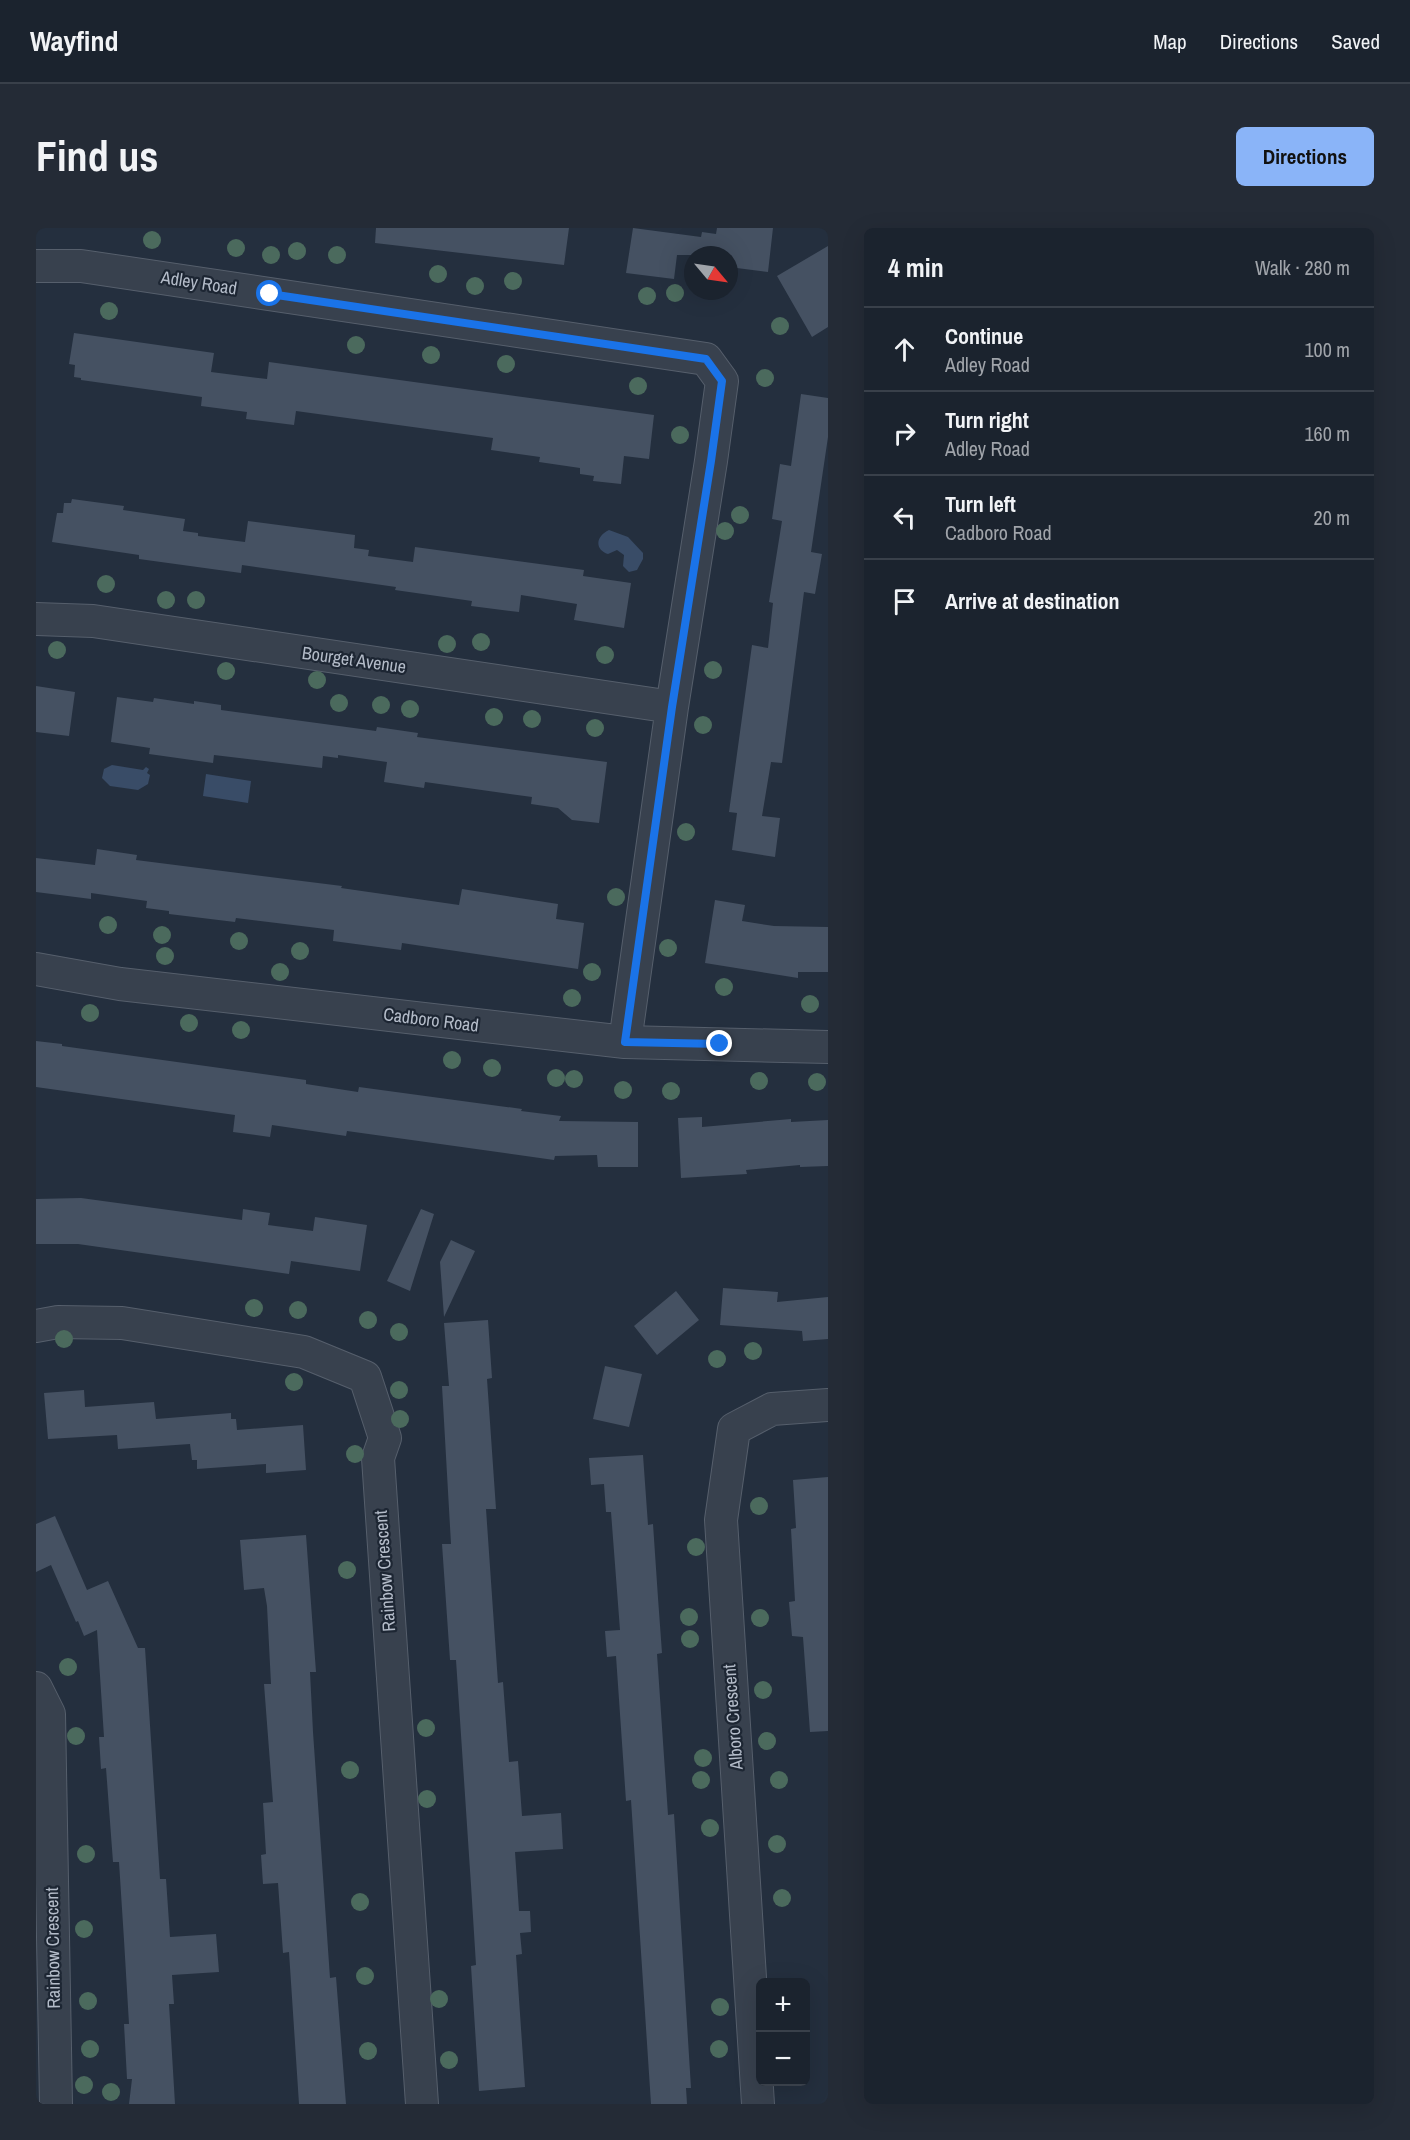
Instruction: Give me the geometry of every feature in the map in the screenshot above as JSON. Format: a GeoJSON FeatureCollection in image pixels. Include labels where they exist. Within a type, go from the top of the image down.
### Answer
{"type":"FeatureCollection","features":[{"type":"Feature","properties":{"kind":"street","name":"Adley Road"},"geometry":{"type":"LineString","coordinates":[[36,267],[81,266],[706,359],[722,381],[672,707],[625,1042]]}},
{"type":"Feature","properties":{"kind":"street","name":"Bourget Avenue"},"geometry":{"type":"LineString","coordinates":[[36,619],[93,621],[672,707]]}},
{"type":"Feature","properties":{"kind":"street","name":"Cadboro Road"},"geometry":{"type":"LineString","coordinates":[[36,969],[120,984],[625,1042],[828,1047]]}},
{"type":"Feature","properties":{"kind":"street","name":"Rainbow Crescent"},"geometry":{"type":"LineString","coordinates":[[36,1326],[58,1322],[122,1323],[304,1352],[365,1377],[385,1438],[378,1458],[422,2104]]}},
{"type":"Feature","properties":{"kind":"street","name":"Alboro Crescent"},"geometry":{"type":"LineString","coordinates":[[758,2104],[721,1520],[734,1429],[772,1409],[828,1405]]}},
{"type":"Feature","properties":{"kind":"street","name":"Rainbow Crescent"},"geometry":{"type":"LineString","coordinates":[[36,1688],[49,1714],[56,2104]]}},
{"type":"Feature","properties":{"kind":"water"},"geometry":{"type":"Polygon","coordinates":[[[609,530],[628,537],[643,553],[643,559],[637,570],[629,572],[623,566],[624,555],[617,550],[608,554],[600,549],[599,539],[609,530]]]}},
{"type":"Feature","properties":{"kind":"water"},"geometry":{"type":"Polygon","coordinates":[[[112,765],[143,770],[146,767],[150,775],[148,784],[138,790],[110,786],[102,778],[104,769],[112,765]]]}},
{"type":"Feature","properties":{"kind":"water"},"geometry":{"type":"Polygon","coordinates":[[[206,774],[251,781],[248,803],[203,796],[206,774]]]}},
{"type":"Feature","properties":{"kind":"building"},"geometry":{"type":"Polygon","coordinates":[[[376,228],[569,228],[564,265],[375,243],[376,228]]]}},
{"type":"Feature","properties":{"kind":"building"},"geometry":{"type":"Polygon","coordinates":[[[633,228],[701,237],[702,232],[716,234],[717,228],[773,228],[768,272],[738,268],[738,246],[684,246],[684,255],[677,255],[674,279],[626,273],[633,228]]]}},
{"type":"Feature","properties":{"kind":"building"},"geometry":{"type":"Polygon","coordinates":[[[828,246],[828,327],[812,337],[777,276],[828,246]]]}},
{"type":"Feature","properties":{"kind":"building"},"geometry":{"type":"Polygon","coordinates":[[[74,333],[214,353],[211,372],[267,379],[269,362],[654,415],[649,459],[624,456],[621,484],[593,481],[594,476],[580,474],[580,468],[539,462],[540,457],[491,450],[493,438],[296,411],[294,425],[246,419],[247,412],[201,406],[202,397],[81,380],[81,378],[74,377],[75,365],[69,364],[74,333]]]}},
{"type":"Feature","properties":{"kind":"building"},"geometry":{"type":"Polygon","coordinates":[[[801,394],[828,398],[828,437],[811,552],[822,554],[815,594],[804,592],[782,763],[771,762],[762,816],[780,818],[775,857],[732,850],[737,813],[729,812],[752,645],[768,648],[773,603],[769,602],[782,521],[772,519],[780,464],[791,466],[801,394]]]}},
{"type":"Feature","properties":{"kind":"building"},"geometry":{"type":"Polygon","coordinates":[[[72,499],[124,506],[123,510],[185,519],[183,531],[198,533],[198,536],[245,542],[248,521],[355,535],[354,548],[369,550],[368,556],[413,562],[415,547],[584,570],[583,576],[631,583],[624,628],[574,620],[577,604],[521,595],[519,612],[471,606],[472,601],[395,590],[396,587],[242,565],[241,573],[139,559],[139,555],[52,542],[57,513],[63,513],[64,503],[71,503],[72,499]]]}},
{"type":"Feature","properties":{"kind":"building"},"geometry":{"type":"Polygon","coordinates":[[[36,686],[75,692],[69,736],[36,732],[36,686]]]}},
{"type":"Feature","properties":{"kind":"building"},"geometry":{"type":"Polygon","coordinates":[[[117,697],[153,702],[154,698],[194,704],[194,701],[221,705],[221,710],[376,731],[377,727],[418,733],[417,737],[607,762],[599,823],[572,820],[558,808],[531,804],[532,797],[425,782],[424,788],[384,782],[387,762],[338,755],[338,758],[323,756],[322,768],[214,755],[213,763],[149,754],[150,748],[111,742],[117,697]]]}},
{"type":"Feature","properties":{"kind":"building"},"geometry":{"type":"Polygon","coordinates":[[[97,849],[137,855],[136,860],[342,886],[341,888],[459,905],[462,889],[558,904],[556,919],[584,923],[578,969],[402,943],[401,950],[333,941],[334,930],[236,918],[235,922],[169,914],[169,911],[146,908],[147,901],[91,893],[91,899],[36,892],[36,858],[95,865],[97,849]]]}},
{"type":"Feature","properties":{"kind":"building"},"geometry":{"type":"Polygon","coordinates":[[[715,900],[745,905],[742,921],[774,926],[828,927],[828,972],[798,972],[798,978],[705,963],[715,900]]]}},
{"type":"Feature","properties":{"kind":"building"},"geometry":{"type":"Polygon","coordinates":[[[36,1041],[306,1080],[306,1084],[358,1092],[359,1087],[522,1109],[521,1111],[561,1116],[559,1121],[638,1122],[638,1167],[598,1167],[597,1155],[555,1156],[554,1160],[347,1131],[346,1136],[272,1125],[270,1137],[233,1132],[235,1115],[36,1087],[36,1041]]]}},
{"type":"Feature","properties":{"kind":"building"},"geometry":{"type":"Polygon","coordinates":[[[702,1117],[702,1127],[791,1119],[791,1122],[828,1120],[828,1166],[800,1167],[800,1165],[746,1170],[747,1174],[681,1178],[678,1118],[702,1117]]]}},
{"type":"Feature","properties":{"kind":"building"},"geometry":{"type":"Polygon","coordinates":[[[81,1198],[242,1220],[243,1209],[270,1213],[268,1225],[313,1231],[315,1217],[367,1225],[360,1271],[291,1261],[289,1274],[78,1244],[36,1244],[36,1199],[81,1198]]]}},
{"type":"Feature","properties":{"kind":"building"},"geometry":{"type":"Polygon","coordinates":[[[421,1209],[434,1214],[410,1291],[387,1281],[421,1209]]]}},
{"type":"Feature","properties":{"kind":"building"},"geometry":{"type":"Polygon","coordinates":[[[451,1240],[475,1251],[444,1317],[440,1262],[451,1240]]]}},
{"type":"Feature","properties":{"kind":"building"},"geometry":{"type":"Polygon","coordinates":[[[723,1288],[778,1292],[777,1302],[828,1297],[828,1339],[803,1341],[802,1331],[720,1325],[723,1288]]]}},
{"type":"Feature","properties":{"kind":"building"},"geometry":{"type":"Polygon","coordinates":[[[676,1291],[699,1320],[657,1355],[634,1326],[676,1291]]]}},
{"type":"Feature","properties":{"kind":"building"},"geometry":{"type":"Polygon","coordinates":[[[488,1320],[492,1378],[487,1379],[496,1509],[486,1509],[498,1683],[503,1682],[509,1762],[518,1761],[522,1816],[561,1813],[563,1849],[515,1852],[519,1911],[530,1911],[531,1932],[520,1933],[522,1954],[516,1955],[525,2087],[479,2091],[471,1966],[476,1965],[456,1660],[450,1660],[442,1544],[451,1544],[442,1386],[449,1386],[444,1323],[488,1320]]]}},
{"type":"Feature","properties":{"kind":"building"},"geometry":{"type":"Polygon","coordinates":[[[605,1366],[642,1374],[629,1427],[593,1419],[605,1366]]]}},
{"type":"Feature","properties":{"kind":"building"},"geometry":{"type":"Polygon","coordinates":[[[84,1390],[85,1407],[154,1402],[156,1419],[231,1413],[231,1419],[236,1419],[237,1430],[303,1425],[306,1470],[266,1473],[266,1464],[197,1469],[197,1460],[192,1460],[190,1444],[118,1449],[117,1435],[48,1439],[44,1393],[84,1390]]]}},
{"type":"Feature","properties":{"kind":"building"},"geometry":{"type":"Polygon","coordinates":[[[643,1455],[648,1525],[653,1524],[662,1653],[657,1654],[668,1815],[674,1814],[691,2088],[686,2088],[687,2104],[651,2104],[631,1800],[626,1801],[616,1656],[607,1657],[605,1631],[620,1630],[611,1512],[606,1512],[604,1484],[591,1485],[589,1458],[643,1455]]]}},
{"type":"Feature","properties":{"kind":"building"},"geometry":{"type":"Polygon","coordinates":[[[828,1477],[828,1731],[810,1732],[803,1637],[792,1636],[789,1602],[795,1601],[791,1529],[796,1528],[793,1480],[828,1477]]]}},
{"type":"Feature","properties":{"kind":"building"},"geometry":{"type":"Polygon","coordinates":[[[55,1516],[87,1590],[108,1581],[138,1648],[145,1648],[160,1879],[166,1879],[170,1937],[216,1934],[219,1972],[172,1975],[174,2004],[169,2004],[175,2104],[129,2104],[132,2079],[127,2079],[124,2024],[129,2024],[119,1862],[113,1862],[106,1768],[101,1769],[99,1737],[104,1737],[97,1630],[84,1636],[51,1565],[36,1572],[36,1524],[55,1516]]]}},
{"type":"Feature","properties":{"kind":"building"},"geometry":{"type":"Polygon","coordinates":[[[306,1535],[316,1672],[310,1672],[313,1732],[330,1978],[336,1977],[346,2104],[299,2104],[289,1952],[283,1953],[278,1883],[263,1884],[261,1855],[266,1854],[263,1803],[273,1802],[264,1684],[271,1684],[267,1606],[264,1588],[244,1590],[240,1540],[306,1535]]]}},
{"type":"Feature","properties":{"kind":"route"},"geometry":{"type":"LineString","coordinates":[[270,294],[706,359],[722,381],[672,707],[625,1042],[720,1044]]}}]}
